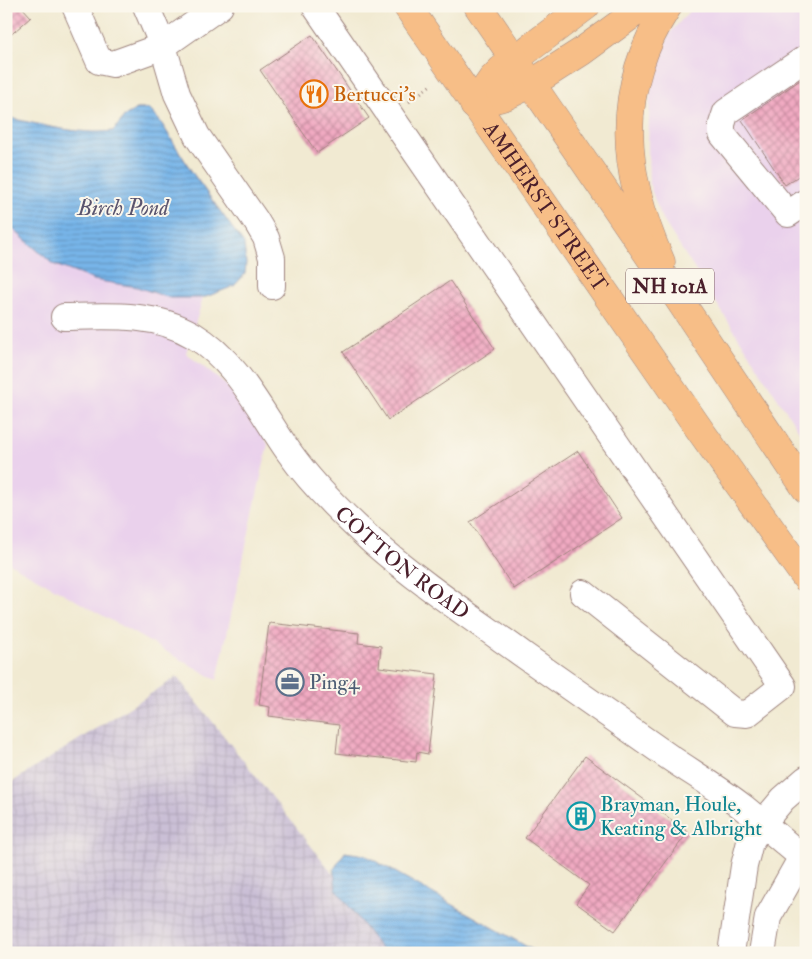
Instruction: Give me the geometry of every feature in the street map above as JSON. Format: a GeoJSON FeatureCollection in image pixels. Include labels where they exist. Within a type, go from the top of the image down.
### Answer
{"type":"FeatureCollection","features":[{"type":"Feature","properties":{"kind":"main road","name":"AMHERST STREET"},"geometry":{"type":"LineString","coordinates":[[407,6],[702,433],[806,578]]}},
{"type":"Feature","properties":{"kind":"main road","name":"NH 101A"},"geometry":{"type":"LineString","coordinates":[[478,6],[806,489]]}},
{"type":"Feature","properties":{"kind":"main road"},"geometry":{"type":"LineString","coordinates":[[474,105],[492,79],[586,6]]}},
{"type":"Feature","properties":{"kind":"main road"},"geometry":{"type":"LineString","coordinates":[[474,105],[506,96],[531,84],[581,52],[644,6]]}},
{"type":"Feature","properties":{"kind":"main road"},"geometry":{"type":"LineString","coordinates":[[668,6],[652,32],[636,74],[631,104],[629,139],[632,174],[640,210],[678,298]]}},
{"type":"Feature","properties":{"kind":"street"},"geometry":{"type":"LineString","coordinates":[[75,6],[99,61],[113,64],[163,46],[220,6]]}},
{"type":"Feature","properties":{"kind":"street"},"geometry":{"type":"LineString","coordinates":[[146,6],[163,46],[177,94],[197,136],[256,220],[266,238],[272,258],[272,286]]}},
{"type":"Feature","properties":{"kind":"street"},"geometry":{"type":"LineString","coordinates":[[315,6],[783,686],[746,714],[735,713],[583,593]]}},
{"type":"Feature","properties":{"kind":"street"},"geometry":{"type":"LineString","coordinates":[[806,58],[726,112],[722,124],[722,134],[788,214],[806,202]]}},
{"type":"Feature","properties":{"kind":"street","name":"COTTON ROAD"},"geometry":{"type":"LineString","coordinates":[[64,317],[121,316],[146,318],[170,325],[193,335],[220,356],[247,386],[289,452],[306,473],[376,544],[429,587],[586,699],[744,808],[804,858]]}},
{"type":"Feature","properties":{"kind":"street"},"geometry":{"type":"LineString","coordinates":[[731,953],[750,842],[783,799],[806,779]]}},
{"type":"Feature","properties":{"kind":"street"},"geometry":{"type":"LineString","coordinates":[[762,953],[768,917],[804,858]]}},
{"type":"Feature","properties":{"kind":"shaded area"},"geometry":{"type":"Polygon","coordinates":[[[694,6],[806,6],[806,442],[661,217],[649,183],[650,95],[656,65],[670,33],[694,6]]]}},
{"type":"Feature","properties":{"kind":"shaded area"},"geometry":{"type":"Polygon","coordinates":[[[6,223],[53,264],[94,280],[137,287],[170,298],[203,298],[186,353],[226,385],[250,414],[268,444],[217,680],[6,561],[6,223]]]}},
{"type":"Feature","properties":{"kind":"shaded area"},"geometry":{"type":"Polygon","coordinates":[[[177,677],[396,953],[6,953],[6,786],[177,677]]]}},
{"type":"Feature","properties":{"kind":"water","name":"Birch Pond"},"geometry":{"type":"Polygon","coordinates":[[[137,109],[149,109],[160,121],[194,175],[244,244],[245,274],[234,286],[203,298],[170,298],[137,287],[94,280],[53,264],[6,223],[6,117],[60,128],[100,132],[113,131],[126,115],[137,109]]]}},
{"type":"Feature","properties":{"kind":"water"},"geometry":{"type":"Polygon","coordinates":[[[345,852],[365,855],[538,953],[384,953],[336,889],[334,869],[345,852]]]}},
{"type":"Feature","properties":{"kind":"building"},"geometry":{"type":"Polygon","coordinates":[[[6,6],[21,6],[31,17],[6,39],[6,6]]]}},
{"type":"Feature","properties":{"kind":"building","name":"Bertucci's"},"geometry":{"type":"Polygon","coordinates":[[[312,35],[369,118],[317,153],[260,70],[312,35]]]}},
{"type":"Feature","properties":{"kind":"building"},"geometry":{"type":"Polygon","coordinates":[[[806,76],[806,171],[785,185],[742,120],[806,76]]]}},
{"type":"Feature","properties":{"kind":"building"},"geometry":{"type":"Polygon","coordinates":[[[450,281],[495,349],[388,420],[343,352],[450,281]]]}},
{"type":"Feature","properties":{"kind":"building"},"geometry":{"type":"Polygon","coordinates":[[[578,451],[622,518],[514,589],[470,522],[578,451]]]}},
{"type":"Feature","properties":{"kind":"building"},"geometry":{"type":"Polygon","coordinates":[[[269,623],[359,633],[358,643],[381,646],[379,667],[437,674],[428,754],[417,752],[416,762],[336,753],[339,725],[269,716],[270,707],[259,705],[269,623]]]}},
{"type":"Feature","properties":{"kind":"building"},"geometry":{"type":"Polygon","coordinates":[[[585,756],[688,832],[615,931],[576,903],[589,885],[525,838],[585,756]]]}},
{"type":"Feature","properties":{"kind":"place","name":"Bertucci's"},"geometry":{"type":"Point","coordinates":[314,94]}},
{"type":"Feature","properties":{"kind":"place","name":"Ping4"},"geometry":{"type":"Point","coordinates":[290,682]}},
{"type":"Feature","properties":{"kind":"place","name":"Brayman, Houle, Keating & Albright"},"geometry":{"type":"Point","coordinates":[581,816]}}]}
